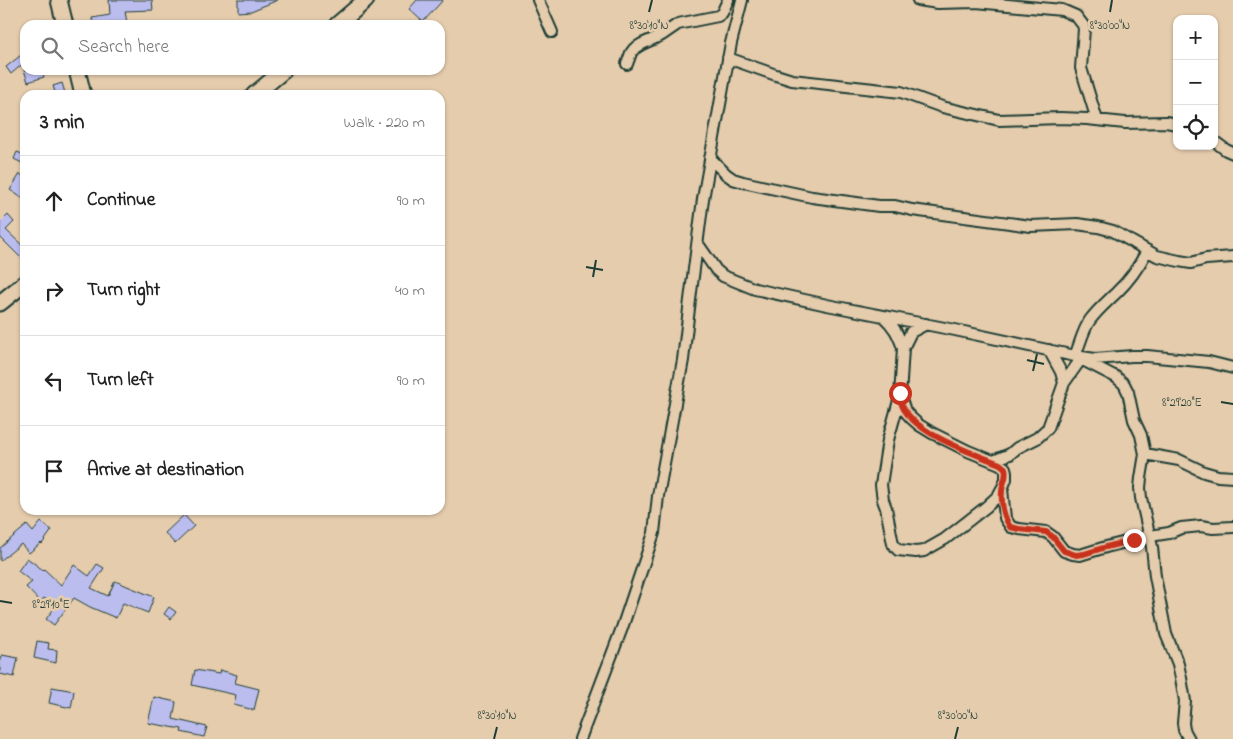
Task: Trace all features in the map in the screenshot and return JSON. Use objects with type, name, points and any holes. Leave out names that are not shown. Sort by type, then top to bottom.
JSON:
[{"type":"main road","points":[[58,0],[64,20]]},
{"type":"main road","points":[[344,20],[366,0]]},
{"type":"main road","points":[[78,75],[82,90]]},
{"type":"main road","points":[[260,90],[278,75]]},
{"type":"main road","points":[[0,303],[20,287]]},
{"type":"street","points":[[538,0],[552,32]]},
{"type":"street","points":[[627,64],[630,53],[634,48],[662,35],[678,24],[718,16],[722,13],[728,0]]},
{"type":"street","points":[[580,739],[622,628],[654,534],[658,496],[683,360],[703,199],[728,58],[742,0]]},
{"type":"street","points":[[918,0],[938,3],[976,2],[1062,10],[1076,16],[1083,24],[1084,29],[1081,68],[1096,120]]},
{"type":"street","points":[[728,58],[792,80],[901,92],[942,106],[999,120],[1060,118],[1125,123],[1173,123]]},
{"type":"street","points":[[1218,144],[1233,153]]},
{"type":"street","points":[[710,158],[720,170],[733,179],[802,195],[879,206],[895,206],[1031,226],[1077,224],[1098,227],[1113,231],[1157,256],[1179,261],[1191,262],[1233,257]]},
{"type":"street","points":[[698,244],[716,270],[723,276],[754,289],[1049,350],[1078,358],[1116,377],[1124,384],[1128,392],[1134,420],[1141,435],[1145,454],[1140,478],[1144,514],[1150,536],[1155,576],[1166,634],[1178,664],[1181,678],[1185,709],[1183,723],[1184,730],[1189,739]]},
{"type":"street","points":[[993,461],[1010,454],[1017,448],[1037,438],[1048,428],[1064,383],[1078,358],[1086,326],[1124,284],[1142,261],[1147,251]]},
{"type":"street","points":[[1142,261],[1157,256]]},
{"type":"street","points":[[882,315],[892,324],[903,348]]},
{"type":"street","points":[[926,324],[911,332],[903,348],[900,397],[888,440],[880,485],[893,544],[898,550],[916,552],[924,550],[944,539],[986,507],[998,496],[1002,489],[1006,479],[1005,468],[1010,454]]},
{"type":"street","points":[[1049,350],[1061,372],[1064,383]]},
{"type":"street","points":[[1078,358],[1147,356],[1209,362],[1233,368]]},
{"type":"street","points":[[900,397],[905,411],[919,425],[950,443],[1005,468]]},
{"type":"street","points":[[1145,454],[1179,460],[1204,472],[1218,476],[1233,477]]},
{"type":"street","points":[[1002,489],[1005,518],[1010,527],[1046,532],[1053,537],[1064,551],[1072,554],[1080,555],[1150,536],[1169,533],[1181,528],[1201,526],[1213,528],[1233,527]]},
{"type":"building","points":[[109,0],[152,0],[153,10],[125,11],[126,20],[92,20],[92,18],[110,15]]},
{"type":"building","points":[[238,0],[278,0],[251,11],[238,12]]},
{"type":"building","points":[[417,0],[443,0],[425,20],[421,20],[409,9]]},
{"type":"building","points":[[20,56],[20,66],[11,74],[6,67]]},
{"type":"building","points":[[26,75],[43,75],[44,77],[28,82]]},
{"type":"building","points":[[62,83],[64,90],[54,90],[53,86]]},
{"type":"building","points":[[17,152],[20,153],[20,162],[14,159]]},
{"type":"building","points":[[20,174],[20,197],[10,190]]},
{"type":"building","points":[[8,215],[14,222],[6,230],[20,243],[20,257],[0,237],[0,223]]},
{"type":"building","points":[[184,515],[194,526],[175,544],[165,533]]},
{"type":"building","points":[[41,522],[52,530],[42,544],[29,553],[21,544],[0,561],[0,548],[27,525],[33,532]]},
{"type":"building","points":[[27,558],[44,569],[61,585],[74,565],[89,576],[97,564],[104,568],[91,588],[108,596],[115,581],[154,597],[148,613],[123,603],[116,618],[74,598],[54,625],[46,619],[56,606],[44,598],[40,602],[26,587],[32,582],[18,571]]},
{"type":"building","points":[[169,607],[176,612],[171,619],[164,614]]},
{"type":"building","points":[[37,641],[49,643],[48,649],[57,650],[56,663],[34,658]]},
{"type":"building","points":[[2,655],[18,658],[14,677],[0,674]]},
{"type":"building","points":[[195,670],[219,674],[220,670],[237,675],[235,683],[259,689],[254,710],[234,705],[236,695],[192,685]]},
{"type":"building","points":[[52,687],[74,691],[71,708],[49,703]]},
{"type":"building","points":[[154,697],[176,702],[173,719],[207,727],[204,737],[181,732],[182,729],[148,723]]},
{"type":"route","points":[[900,393],[905,411],[919,425],[950,443],[1000,464],[1005,468],[1006,479],[1002,489],[1005,518],[1010,527],[1046,532],[1053,537],[1064,551],[1076,555],[1134,540]]}]
